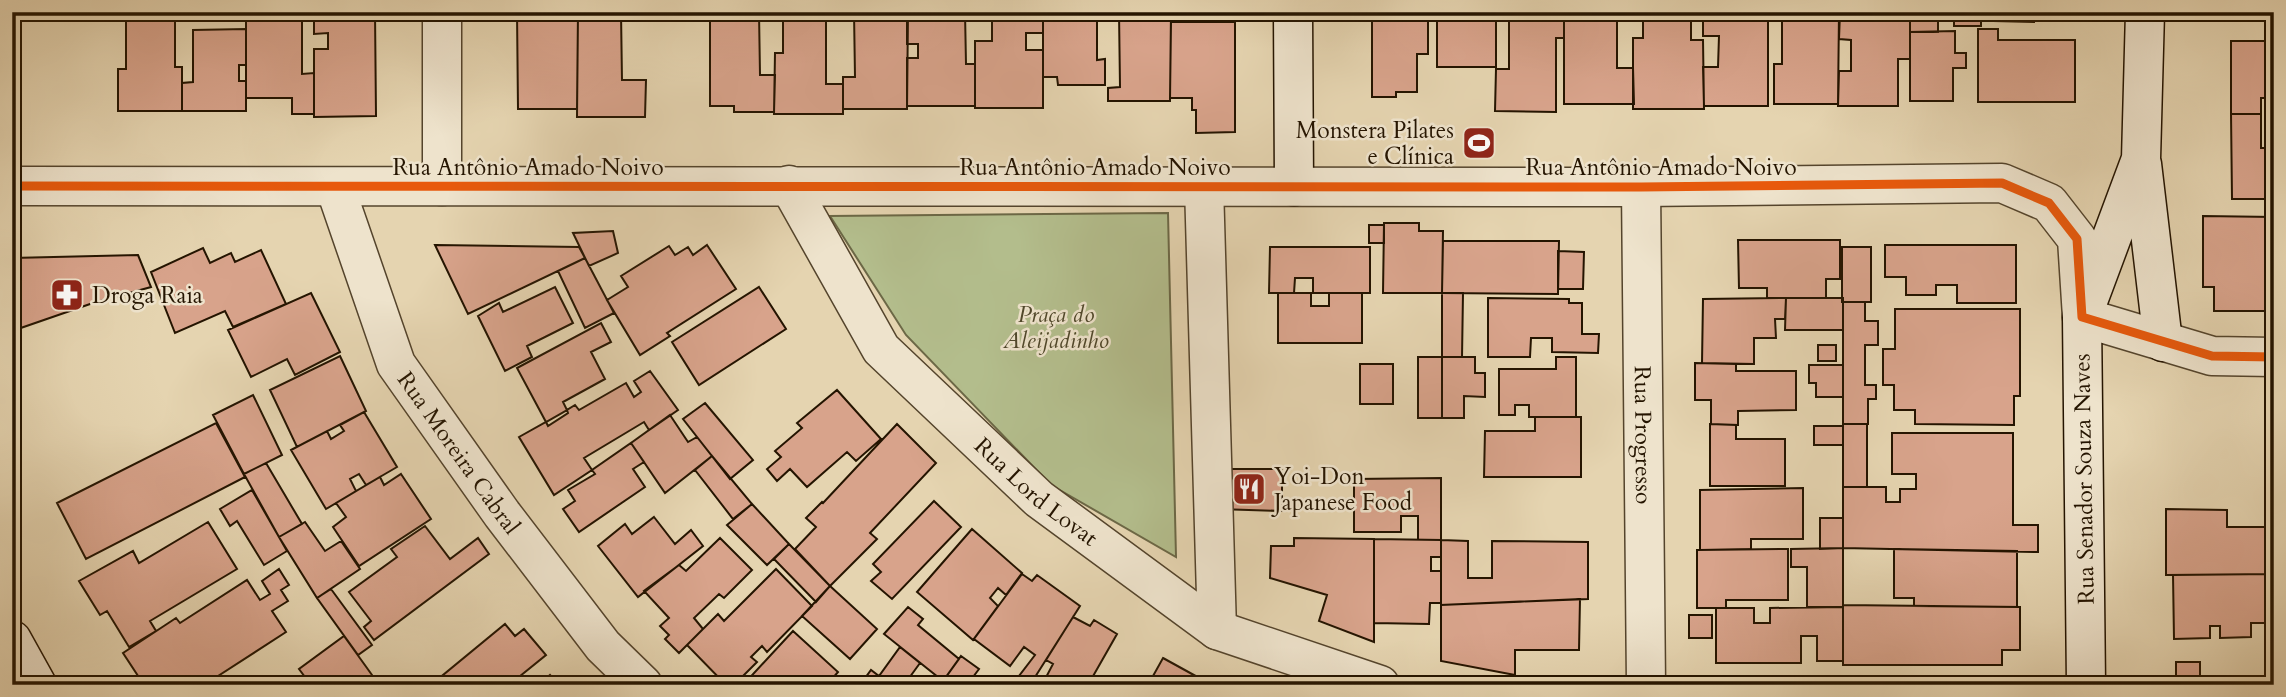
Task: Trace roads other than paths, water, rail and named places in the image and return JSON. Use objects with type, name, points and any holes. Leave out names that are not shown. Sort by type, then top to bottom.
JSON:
[{"type":"street","points":[[442,12],[442,186]]},
{"type":"street","points":[[1293,12],[1294,186]]},
{"type":"street","name":"Rua Senador Souza Naves","points":[[2145,12],[2141,159],[2163,342]]},
{"type":"street","name":"Rua Senador Souza Naves","points":[[2086,685],[2082,317],[2141,159]]},
{"type":"street","name":"Rua Antônio Amado Noivo","points":[[12,186],[1641,187],[2002,183],[2049,203],[2077,239],[2082,317]]},
{"type":"street","name":"Rua Lord Lovat","points":[[789,185],[881,349],[1039,499],[1217,630],[1380,685]]},
{"type":"street","points":[[1204,186],[1217,630]]},
{"type":"street","name":"Rua Moreira Cabral","points":[[335,187],[396,364],[519,536],[603,646],[643,685]]},
{"type":"street","name":"Rua Progresso","points":[[1641,187],[1646,685]]},
{"type":"street","points":[[2082,317],[2212,356],[2274,357]]},
{"type":"street","points":[[12,640],[37,685]]},
{"type":"place","name":"Monstera Pilates e Clínica","points":[[1479,143]]},
{"type":"place","name":"Droga Raia","points":[[67,295]]},
{"type":"place","name":"Yoi-Don Japanese Food","points":[[1249,489]]},
{"type":"park label","name":"Praça do Aleijadinho","points":[[1056,327]]}]
